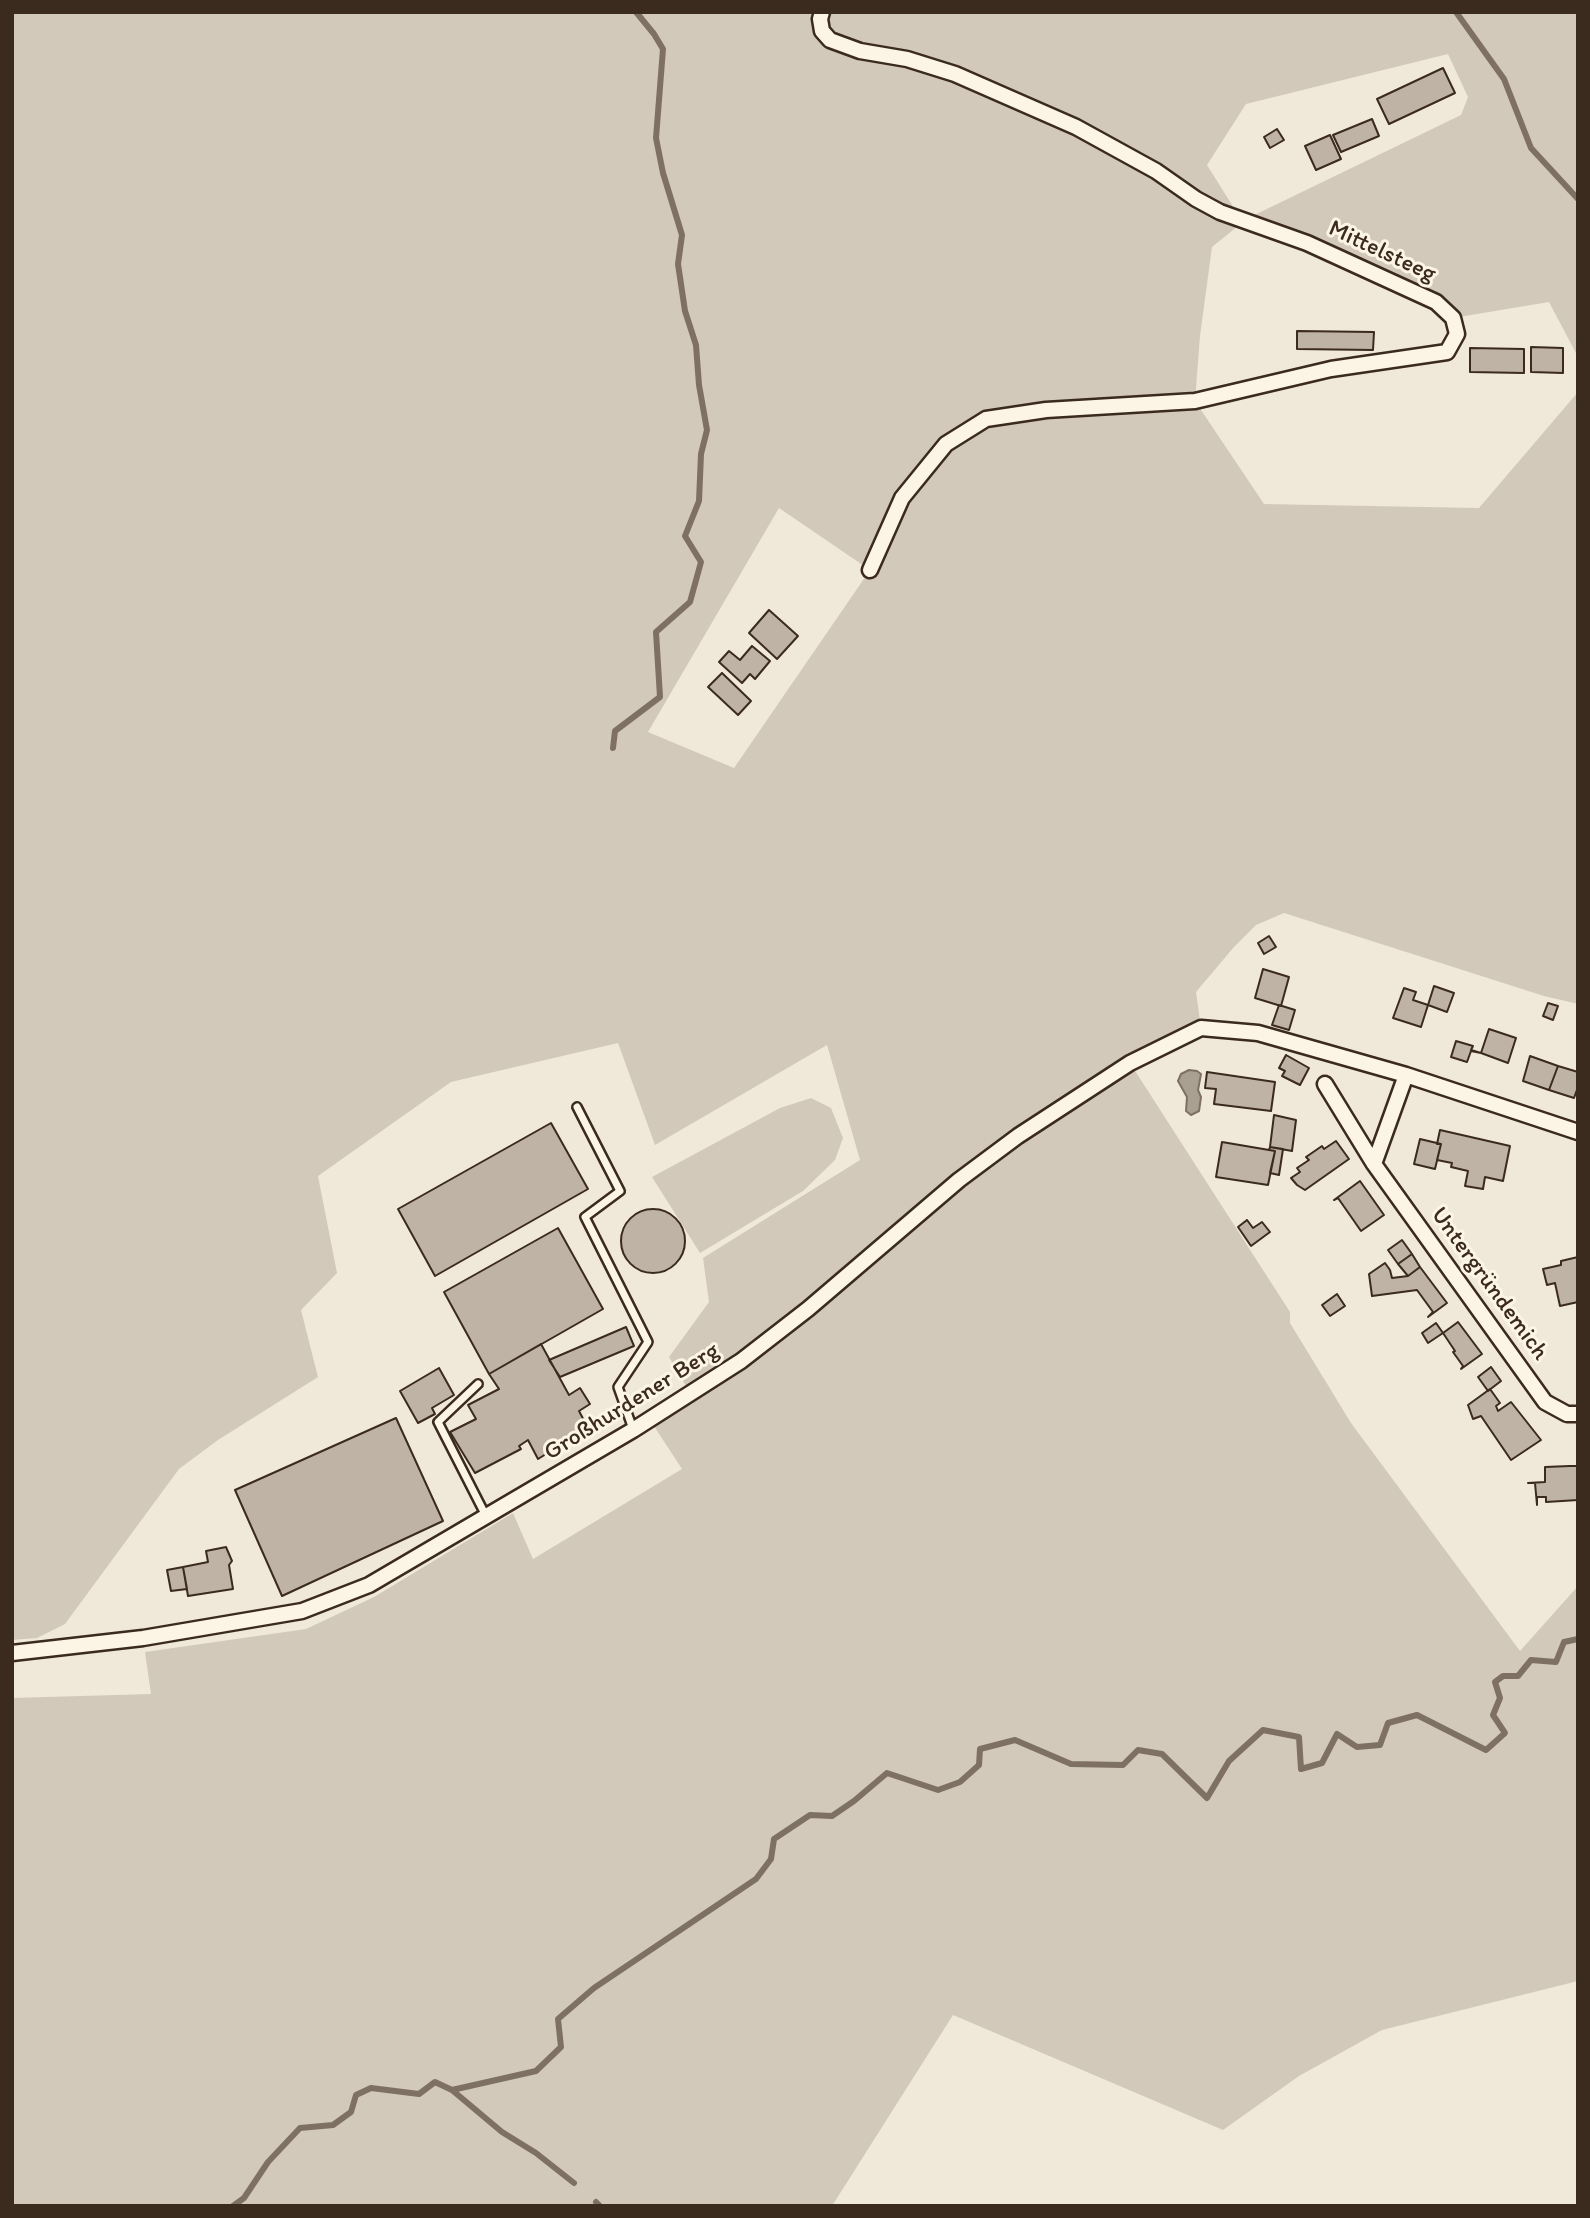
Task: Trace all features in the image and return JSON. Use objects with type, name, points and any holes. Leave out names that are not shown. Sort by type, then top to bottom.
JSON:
[{"type":"street","name":"Mittelsteeg","points":[[822,12],[822,31],[830,40],[860,51],[907,59],[955,74],[1076,127],[1156,171],[1220,212],[1307,243],[1436,302],[1452,318],[1457,334],[1447,352],[1331,369],[1195,401],[1046,410],[986,419],[946,444],[902,498],[870,570]]},
{"type":"street","name":"Großhurdener Berg","points":[[12,1653],[143,1638],[302,1611],[369,1585],[634,1430],[741,1362],[808,1309],[959,1180],[1018,1136],[1130,1063],[1201,1028],[1258,1033],[1406,1075]]},
{"type":"street","points":[[1374,1164],[1406,1075],[1578,1132]]},
{"type":"street","name":"Untergründemich","points":[[1325,1084],[1374,1164],[1545,1402],[1567,1414],[1578,1414]]},
{"type":"lane","points":[[576,1107],[620,1191],[585,1217],[648,1342],[618,1387],[634,1430]]},
{"type":"lane","points":[[478,1384],[438,1422],[487,1517]]},
{"type":"shaded area","points":[[12,12],[1578,12],[1578,357],[1549,302],[1453,318],[1445,309],[1243,222],[1212,247],[1200,336],[1195,401],[1264,504],[1479,508],[1578,392],[1578,1004],[1544,996],[1284,913],[1256,925],[1196,992],[1201,1028],[1130,1063],[1290,1312],[1290,1323],[1351,1423],[1520,1651],[1578,1586],[1578,1981],[1382,2030],[1299,2076],[1223,2130],[953,2015],[832,2206],[12,2206],[12,1698],[151,1694],[145,1652],[306,1629],[374,1597],[513,1513],[533,1559],[682,1469],[650,1420],[690,1393],[669,1357],[709,1302],[703,1258],[860,1160],[827,1045],[655,1145],[618,1043],[451,1082],[318,1176],[337,1273],[301,1310],[318,1377],[218,1440],[179,1469],[65,1624],[37,1638],[12,1640]],"holes":[[[1448,54],[1468,97],[1461,115],[1242,221],[1207,165],[1246,104]],[[779,508],[870,570],[734,768],[648,732]]]},
{"type":"shaded area","points":[[1189,1070],[1201,1074],[1198,1090],[1201,1097],[1199,1111],[1191,1115],[1186,1111],[1187,1097],[1178,1081],[1181,1074]]},
{"type":"shaded area","points":[[811,1098],[831,1108],[843,1138],[835,1160],[803,1191],[700,1253],[652,1177],[780,1108]]},
{"type":"building","points":[[1443,68],[1455,93],[1389,124],[1377,99]]},
{"type":"building","points":[[1372,119],[1379,136],[1341,152],[1333,135]]},
{"type":"building","points":[[1277,129],[1284,140],[1270,148],[1264,137]]},
{"type":"building","points":[[1330,135],[1341,159],[1316,170],[1305,146]]},
{"type":"building","points":[[1297,331],[1374,332],[1373,350],[1297,349]]},
{"type":"building","points":[[1531,347],[1563,348],[1563,373],[1531,372]]},
{"type":"building","points":[[1470,348],[1524,349],[1524,373],[1470,372]]},
{"type":"building","points":[[769,610],[798,636],[777,659],[749,633]]},
{"type":"building","points":[[752,646],[770,661],[755,679],[750,674],[742,683],[719,662],[729,651],[740,660]]},
{"type":"building","points":[[722,673],[751,701],[738,715],[708,687]]},
{"type":"building","points":[[1269,936],[1276,947],[1264,954],[1258,943]]},
{"type":"building","points":[[1263,969],[1289,977],[1281,1006],[1255,998]]},
{"type":"building","points":[[1434,986],[1454,993],[1447,1012],[1428,1005]]},
{"type":"building","points":[[1404,988],[1416,992],[1413,1000],[1428,1005],[1421,1027],[1393,1018]]},
{"type":"building","points":[[1548,1003],[1558,1006],[1553,1020],[1543,1016]]},
{"type":"building","points":[[1279,1005],[1295,1010],[1289,1030],[1272,1025]]},
{"type":"building","points":[[1489,1029],[1516,1038],[1508,1063],[1481,1053]]},
{"type":"building","points":[[1456,1041],[1473,1046],[1471,1050],[1481,1053],[1471,1051],[1467,1062],[1451,1057]]},
{"type":"building","points":[[1286,1055],[1309,1068],[1300,1085],[1282,1076],[1285,1071],[1279,1068]]},
{"type":"building","points":[[1530,1056],[1558,1066],[1549,1090],[1523,1081]]},
{"type":"building","points":[[1558,1066],[1578,1072],[1578,1087],[1574,1098],[1549,1090]]},
{"type":"building","points":[[1207,1072],[1275,1082],[1271,1111],[1214,1104],[1216,1089],[1205,1088]]},
{"type":"building","points":[[1274,1115],[1296,1120],[1292,1151],[1270,1147]]},
{"type":"building","points":[[551,1123],[588,1189],[435,1276],[398,1209]]},
{"type":"building","points":[[1440,1130],[1510,1146],[1503,1181],[1485,1177],[1483,1189],[1465,1186],[1468,1171],[1451,1167],[1452,1163],[1437,1160],[1441,1144],[1437,1144]]},
{"type":"building","points":[[1420,1139],[1441,1144],[1435,1169],[1414,1164]]},
{"type":"building","points":[[1336,1141],[1349,1159],[1305,1190],[1297,1185],[1291,1178],[1300,1172],[1297,1168],[1309,1160],[1306,1157],[1322,1146],[1324,1149]]},
{"type":"building","points":[[1222,1142],[1275,1151],[1268,1185],[1216,1177]]},
{"type":"building","points":[[1270,1147],[1283,1149],[1279,1175],[1270,1173],[1275,1151],[1269,1150]]},
{"type":"building","points":[[1360,1181],[1384,1215],[1361,1231],[1338,1198],[1334,1200]]},
{"type":"building","points":[[647,1209],[659,1209],[676,1218],[683,1229],[683,1253],[676,1264],[659,1273],[647,1273],[635,1268],[626,1259],[621,1247],[621,1235],[626,1223],[635,1214]]},
{"type":"building","points":[[1247,1220],[1253,1228],[1262,1222],[1270,1232],[1251,1246],[1238,1227]]},
{"type":"building","points":[[558,1228],[603,1309],[489,1374],[444,1292]]},
{"type":"building","points":[[1402,1240],[1412,1254],[1398,1264],[1388,1250]]},
{"type":"building","points":[[1412,1254],[1420,1267],[1408,1276],[1398,1264]]},
{"type":"building","points":[[1578,1257],[1578,1302],[1560,1306],[1555,1283],[1547,1285],[1543,1269]]},
{"type":"building","points":[[1385,1263],[1392,1278],[1408,1276],[1420,1267],[1447,1303],[1428,1317],[1433,1312],[1417,1290],[1372,1296],[1369,1274]]},
{"type":"building","points":[[1337,1294],[1345,1306],[1330,1316],[1322,1305]]},
{"type":"building","points":[[1458,1322],[1482,1354],[1461,1369],[1463,1366],[1443,1333]]},
{"type":"building","points":[[1436,1323],[1443,1333],[1428,1343],[1422,1333]]},
{"type":"building","points":[[626,1327],[634,1346],[560,1377],[549,1360]]},
{"type":"building","points":[[541,1344],[569,1395],[580,1388],[590,1404],[579,1411],[588,1428],[538,1459],[528,1440],[519,1446],[521,1449],[475,1473],[450,1432],[476,1419],[468,1405],[499,1389],[489,1374]]},
{"type":"building","points":[[1491,1367],[1501,1381],[1488,1391],[1478,1377]]},
{"type":"building","points":[[439,1368],[454,1395],[432,1408],[435,1414],[418,1423],[400,1391]]},
{"type":"building","points":[[1490,1389],[1500,1403],[1496,1406],[1498,1411],[1511,1402],[1541,1440],[1511,1460],[1481,1416],[1473,1419],[1468,1405]]},
{"type":"building","points":[[396,1418],[443,1521],[282,1596],[235,1490]]},
{"type":"building","points":[[1578,1466],[1578,1500],[1546,1502],[1546,1497],[1537,1497],[1537,1505],[1535,1483],[1528,1483],[1545,1482],[1545,1467]]},
{"type":"building","points":[[226,1547],[232,1561],[229,1565],[233,1589],[188,1596],[183,1567],[208,1562],[206,1551]]},
{"type":"building","points":[[183,1567],[187,1589],[171,1591],[167,1570]]},
{"type":"waterway","points":[[613,748],[615,731],[660,697],[656,632],[690,602],[701,562],[685,536],[699,501],[701,454],[707,430],[699,385],[696,345],[685,311],[678,264],[682,235],[663,173],[656,138],[663,49],[636,12]]},
{"type":"waterway","points":[[1456,12],[1504,79],[1531,148],[1578,199]]},
{"type":"waterway","points":[[233,2206],[244,2198],[268,2162],[300,2128],[333,2125],[351,2112],[356,2095],[371,2088],[419,2094],[435,2082],[452,2090],[536,2071],[561,2047],[558,2019],[594,1988],[756,1879],[771,1859],[774,1839],[810,1815],[832,1816],[887,1773],[938,1790],[960,1782],[979,1765],[980,1749],[1015,1740],[1071,1764],[1123,1765],[1138,1750],[1162,1754],[1207,1798],[1229,1761],[1263,1730],[1299,1737],[1301,1769],[1322,1763],[1337,1734],[1357,1747],[1380,1745],[1388,1723],[1417,1715],[1486,1750],[1505,1733],[1493,1715],[1500,1698],[1495,1682],[1503,1676],[1518,1676],[1531,1660],[1556,1662],[1564,1642],[1578,1639]]},
{"type":"waterway","points":[[452,2090],[502,2132],[536,2153],[574,2183]]},
{"type":"waterway","points":[[596,2202],[600,2206]]}]
